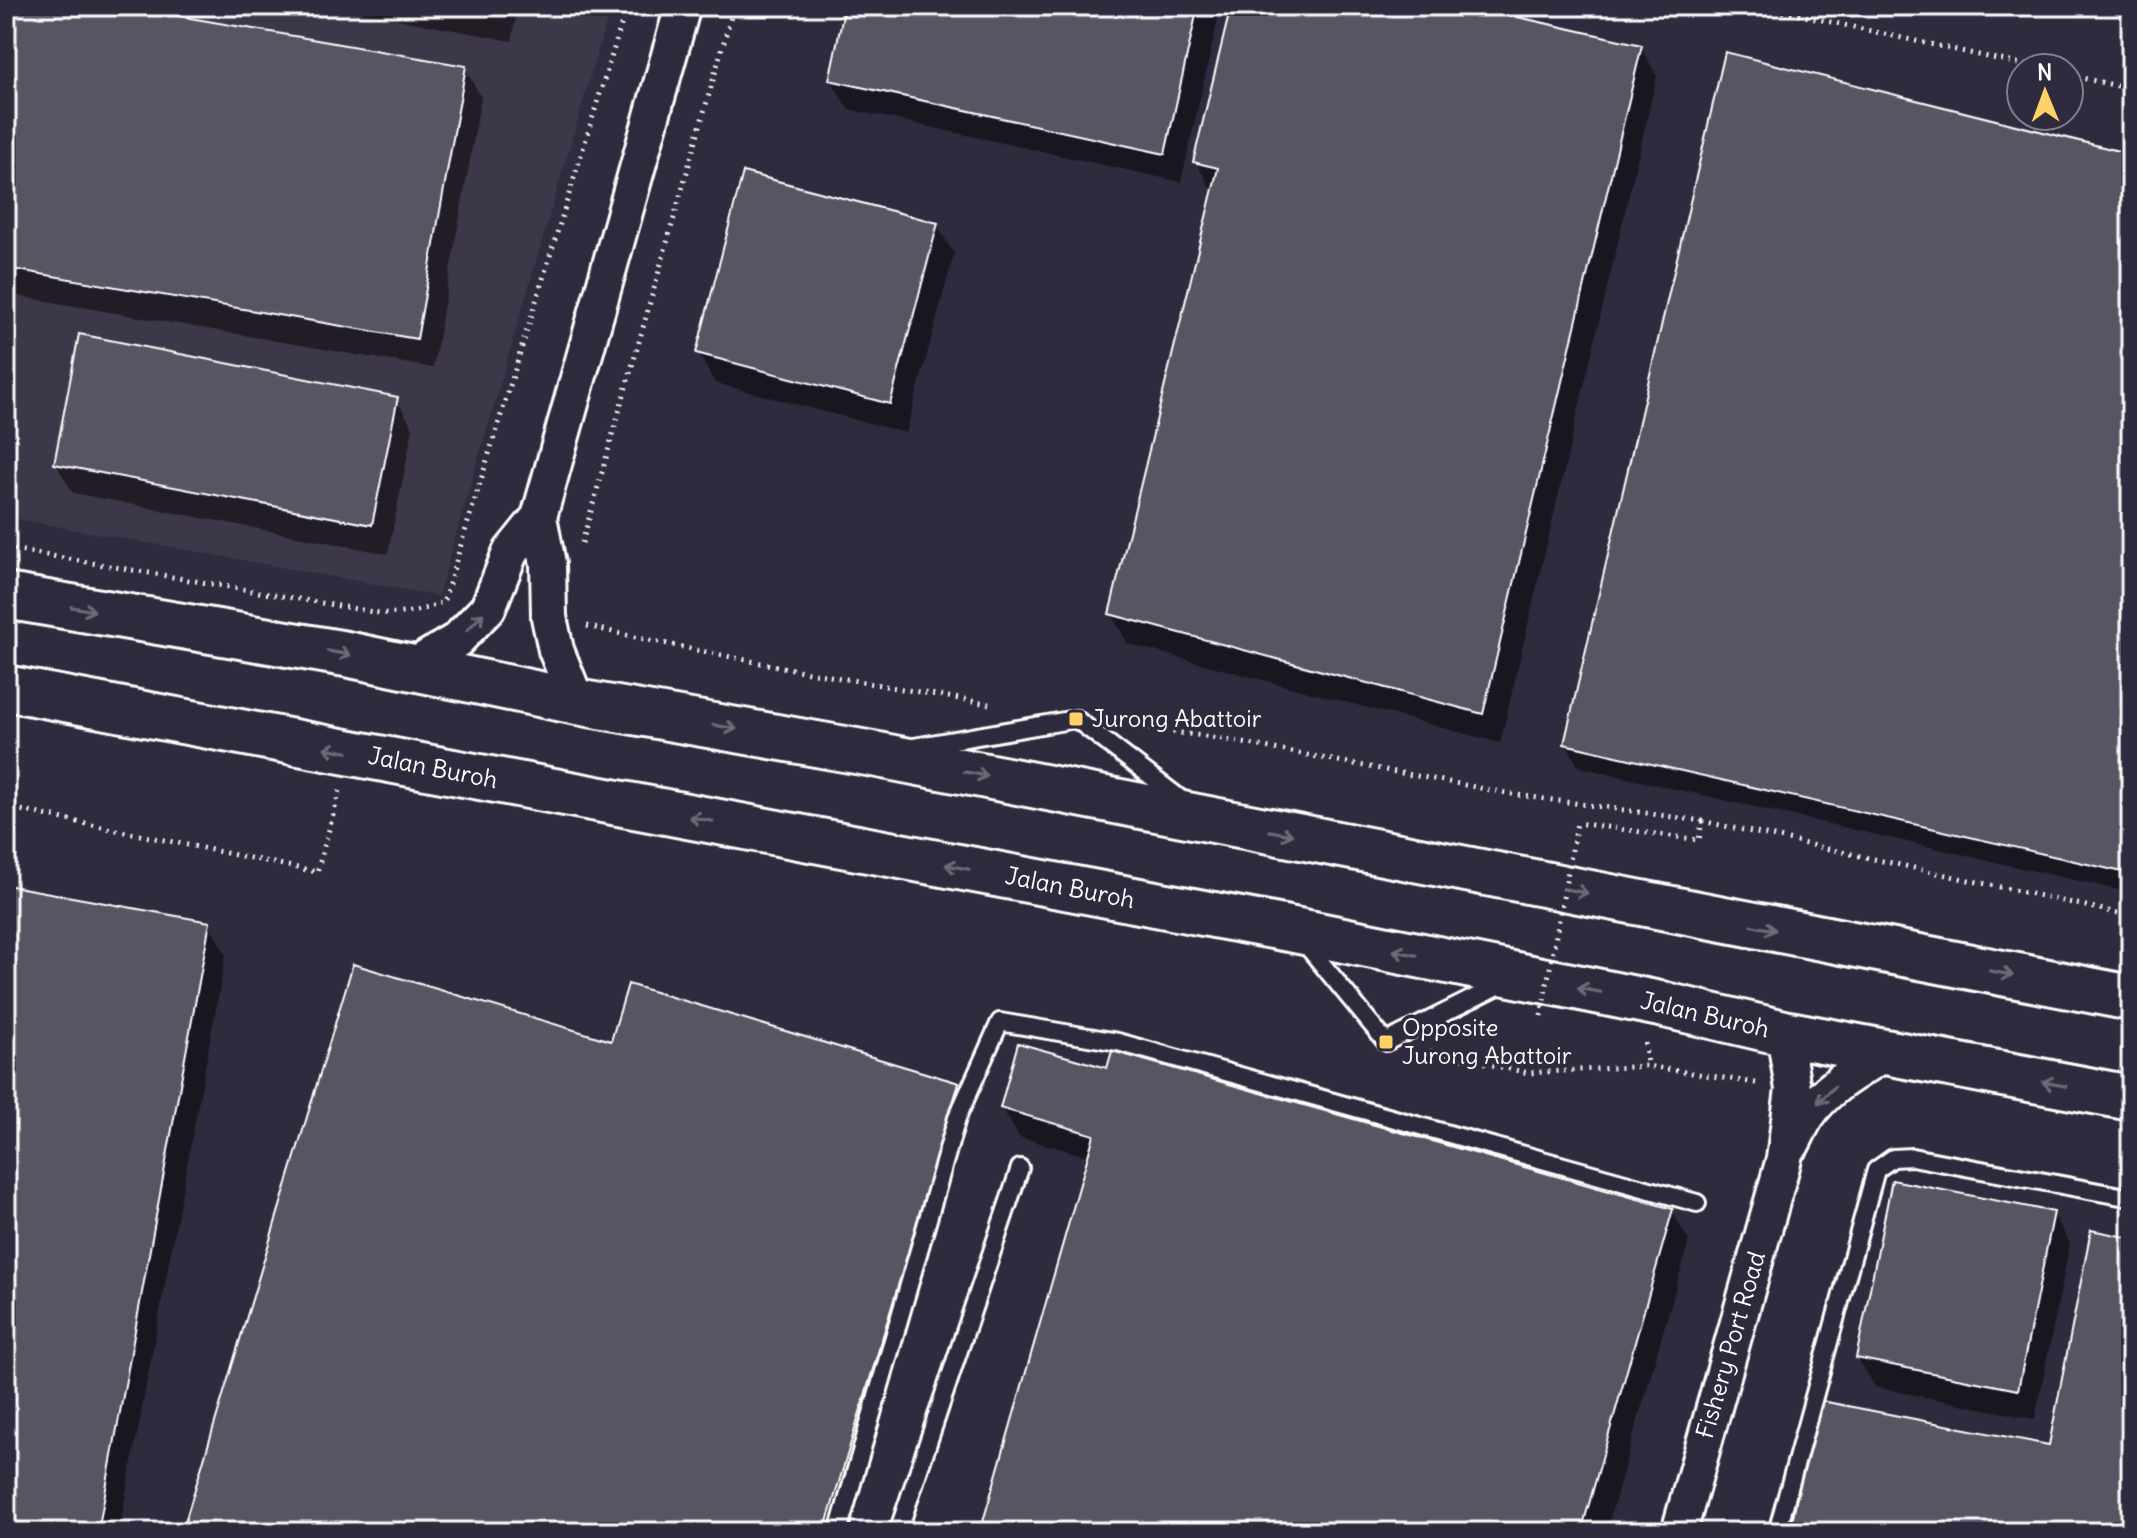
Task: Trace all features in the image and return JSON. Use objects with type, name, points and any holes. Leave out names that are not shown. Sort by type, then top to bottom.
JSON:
[{"type":"highway","points":[[6,596],[412,667],[577,702],[873,754],[2131,998]]},
{"type":"highway","name":"Jalan Buroh","points":[[6,688],[1294,930],[1665,1005],[1784,1033],[2131,1098]]},
{"type":"street","points":[[412,667],[457,640],[488,608],[510,553],[539,517],[683,6]]},
{"type":"street","points":[[539,517],[548,564],[549,617],[556,650],[577,702]]},
{"type":"street","name":"Fishery Port Road","points":[[1679,1532],[1784,1159],[1793,1089],[1784,1033]]},
{"type":"street","name":"Fishery Port Road","points":[[1784,1159],[1807,1115],[1829,1091],[1888,1052]]},
{"type":"lane","points":[[873,754],[1076,719],[1205,818]]},
{"type":"lane","points":[[1294,930],[1386,1042],[1518,976]]},
{"type":"lane","points":[[838,1532],[957,1118],[1000,1022],[1118,1042],[1697,1203]]},
{"type":"lane","points":[[1777,1532],[1876,1170],[1893,1158],[1912,1157],[2131,1198]]},
{"type":"lane","points":[[898,1532],[1020,1168]]},
{"type":"path","points":[[6,548],[379,613],[421,611],[444,601],[627,6]]},
{"type":"path","points":[[581,548],[734,6]]},
{"type":"path","points":[[1759,6],[2005,61]]},
{"type":"path","points":[[2085,79],[2131,89]]},
{"type":"path","points":[[6,807],[317,872],[350,752]]},
{"type":"path","points":[[1702,821],[2131,916]]},
{"type":"path","points":[[1541,1016],[1577,823],[1699,840]]},
{"type":"path","points":[[1644,1035],[1647,1066]]},
{"type":"path","points":[[1386,1042],[1528,1073],[1647,1066],[1793,1089]]},
{"type":"shaded area","points":[[6,6],[611,6],[438,596],[6,517]]},
{"type":"building","points":[[6,6],[121,6],[466,66],[417,339],[6,268]]},
{"type":"building","points":[[463,6],[497,6],[495,12]]},
{"type":"building","points":[[845,6],[1198,6],[1165,154],[829,80]]},
{"type":"building","points":[[1231,6],[1469,6],[1642,45],[1483,714],[1109,614],[1218,168],[1193,162]]},
{"type":"building","points":[[1725,52],[2005,122],[2005,132],[2043,132],[2131,154],[2131,874],[1564,744]]},
{"type":"building","points":[[743,172],[938,223],[890,404],[696,353]]},
{"type":"building","points":[[79,334],[398,397],[372,525],[54,464]]},
{"type":"building","points":[[6,885],[210,922],[98,1532],[6,1532]]},
{"type":"building","points":[[353,964],[611,1041],[628,984],[959,1083],[824,1532],[182,1532]]},
{"type":"building","points":[[1018,1043],[1107,1068],[1112,1051],[1673,1209],[1581,1532],[980,1532],[1094,1135],[1000,1108]]},
{"type":"building","points":[[1892,1180],[2054,1212],[2018,1390],[1856,1358]]},
{"type":"building","points":[[2091,1230],[2131,1238],[2131,1519],[2128,1532],[1790,1532],[1816,1400],[2049,1445]]},
{"type":"place","name":"Jurong Abattoir","points":[[1076,719]]},
{"type":"place","name":"Opposite Jurong Abattoir","points":[[1386,1042]]}]
